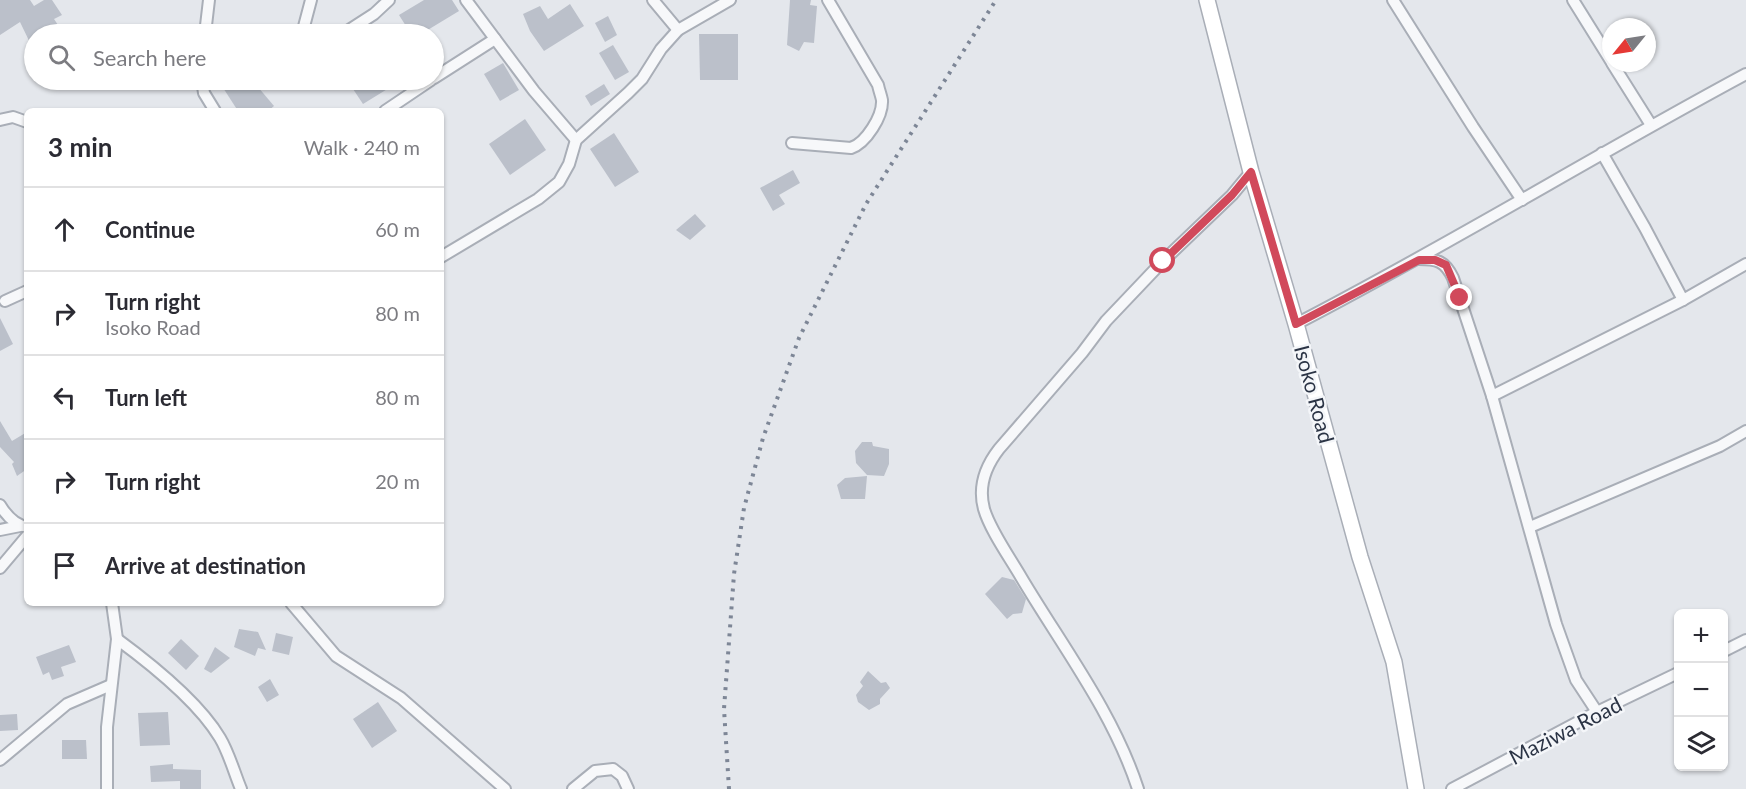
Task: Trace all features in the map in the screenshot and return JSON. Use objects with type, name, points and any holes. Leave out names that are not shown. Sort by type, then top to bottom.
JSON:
[{"type":"street","points":[[206,24],[209,0]]},
{"type":"street","points":[[304,24],[310,0]]},
{"type":"street","points":[[359,24],[389,0]]},
{"type":"street","points":[[466,0],[534,91],[576,140]]},
{"type":"street","points":[[653,0],[678,30]]},
{"type":"street","points":[[444,255],[538,199],[559,182],[569,164],[576,140],[635,86],[661,49],[678,30],[730,0]]},
{"type":"street","points":[[792,142],[851,148],[859,145],[867,137],[880,111],[882,100],[878,85],[828,0]]},
{"type":"street","name":"Isoko Road","points":[[1208,0],[1251,172],[1296,324],[1360,557],[1394,662],[1413,787]]},
{"type":"street","points":[[1393,0],[1522,200]]},
{"type":"street","points":[[1574,0],[1602,46]]},
{"type":"street","points":[[444,71],[495,39]]},
{"type":"street","points":[[1618,72],[1651,125]]},
{"type":"street","points":[[1296,324],[1419,260],[1651,125],[1746,74]]},
{"type":"street","points":[[204,90],[213,108]]},
{"type":"street","points":[[389,108],[416,90]]},
{"type":"street","points":[[0,120],[13,117],[24,121]]},
{"type":"street","points":[[1602,153],[1683,300]]},
{"type":"street","points":[[1138,789],[1126,754],[1096,698],[994,530],[984,509],[984,474],[989,462],[999,449],[1082,353],[1106,321],[1163,261],[1232,195],[1251,172]]},
{"type":"street","points":[[1419,260],[1435,260],[1442,262],[1448,268],[1492,396],[1556,624],[1576,680],[1597,712]]},
{"type":"street","points":[[1492,396],[1683,300],[1746,264]]},
{"type":"street","points":[[4,301],[24,292]]},
{"type":"street","points":[[1530,527],[1720,446],[1746,431]]},
{"type":"street","points":[[0,505],[5,513],[24,527]]},
{"type":"street","points":[[0,530],[24,527]]},
{"type":"street","points":[[0,568],[24,540]]},
{"type":"street","points":[[106,789],[107,727],[117,639],[112,606]]},
{"type":"street","points":[[294,606],[336,656],[401,698],[505,789]]},
{"type":"street","points":[[117,639],[204,716],[222,740],[241,789]]},
{"type":"street","points":[[1728,649],[1746,640]]},
{"type":"street","name":"Maziwa Road","points":[[1452,789],[1597,712],[1674,675]]},
{"type":"street","points":[[0,760],[67,704],[111,685]]},
{"type":"street","points":[[573,789],[596,771],[613,769],[622,776],[628,789]]},
{"type":"building","points":[[0,0],[30,0],[34,6],[44,0],[52,0],[62,15],[54,19],[57,24],[24,24],[24,30],[20,22],[0,35]]},
{"type":"building","points":[[424,0],[452,0],[459,11],[438,24],[405,24],[399,15]]},
{"type":"building","points":[[790,0],[811,0],[810,5],[817,6],[814,43],[804,42],[799,51],[787,45]]},
{"type":"building","points":[[570,4],[584,26],[544,51],[530,31],[523,14],[540,6],[548,19]]},
{"type":"building","points":[[608,16],[617,35],[605,42],[595,23]]},
{"type":"building","points":[[699,34],[738,34],[738,80],[700,80]]},
{"type":"building","points":[[613,45],[629,72],[615,80],[599,53]]},
{"type":"building","points":[[503,63],[519,90],[500,101],[484,74]]},
{"type":"building","points":[[604,84],[610,94],[591,106],[585,96]]},
{"type":"building","points":[[224,90],[260,90],[274,106],[272,108],[236,108]]},
{"type":"building","points":[[354,90],[386,90],[363,104]]},
{"type":"building","points":[[525,119],[546,150],[510,175],[489,144]]},
{"type":"building","points":[[614,133],[639,172],[615,187],[590,149]]},
{"type":"building","points":[[793,170],[800,183],[779,195],[785,204],[773,211],[760,188]]},
{"type":"building","points":[[695,214],[706,226],[690,240],[676,230]]},
{"type":"building","points":[[0,318],[13,344],[0,351]]},
{"type":"building","points":[[0,421],[12,441],[24,434],[24,471],[17,476],[12,464],[14,462],[0,447]]},
{"type":"building","points":[[862,442],[872,442],[873,446],[889,449],[889,464],[884,476],[867,475],[856,463],[855,451]]},
{"type":"building","points":[[867,476],[865,499],[841,499],[837,485],[845,478]]},
{"type":"building","points":[[1002,577],[1014,580],[1026,599],[1022,613],[1013,614],[1007,619],[985,594]]},
{"type":"building","points":[[239,629],[258,632],[266,650],[258,648],[255,656],[234,647]]},
{"type":"building","points":[[276,633],[293,637],[289,655],[272,651]]},
{"type":"building","points":[[181,639],[199,656],[186,670],[168,653]]},
{"type":"building","points":[[69,645],[76,662],[61,667],[64,676],[52,680],[49,672],[43,675],[36,657]]},
{"type":"building","points":[[215,647],[230,658],[211,673],[204,669]]},
{"type":"building","points":[[868,671],[881,683],[886,682],[890,688],[880,699],[880,704],[869,710],[858,702],[856,695],[863,686],[860,682]]},
{"type":"building","points":[[270,679],[279,695],[267,702],[258,687]]},
{"type":"building","points":[[378,702],[397,731],[372,748],[353,719]]},
{"type":"building","points":[[168,712],[170,745],[140,746],[138,713]]},
{"type":"building","points":[[17,714],[18,730],[0,731],[0,715]]},
{"type":"building","points":[[62,740],[86,740],[87,759],[62,759]]},
{"type":"building","points":[[173,764],[173,769],[201,770],[201,789],[180,789],[180,781],[151,782],[150,766]]},
{"type":"railway","points":[[729,789],[724,709],[734,574],[744,508],[763,438],[799,338],[866,204],[996,0]]},
{"type":"route","points":[[1163,261],[1232,195],[1251,172],[1296,324],[1419,260],[1435,260],[1446,265],[1460,298]]}]
